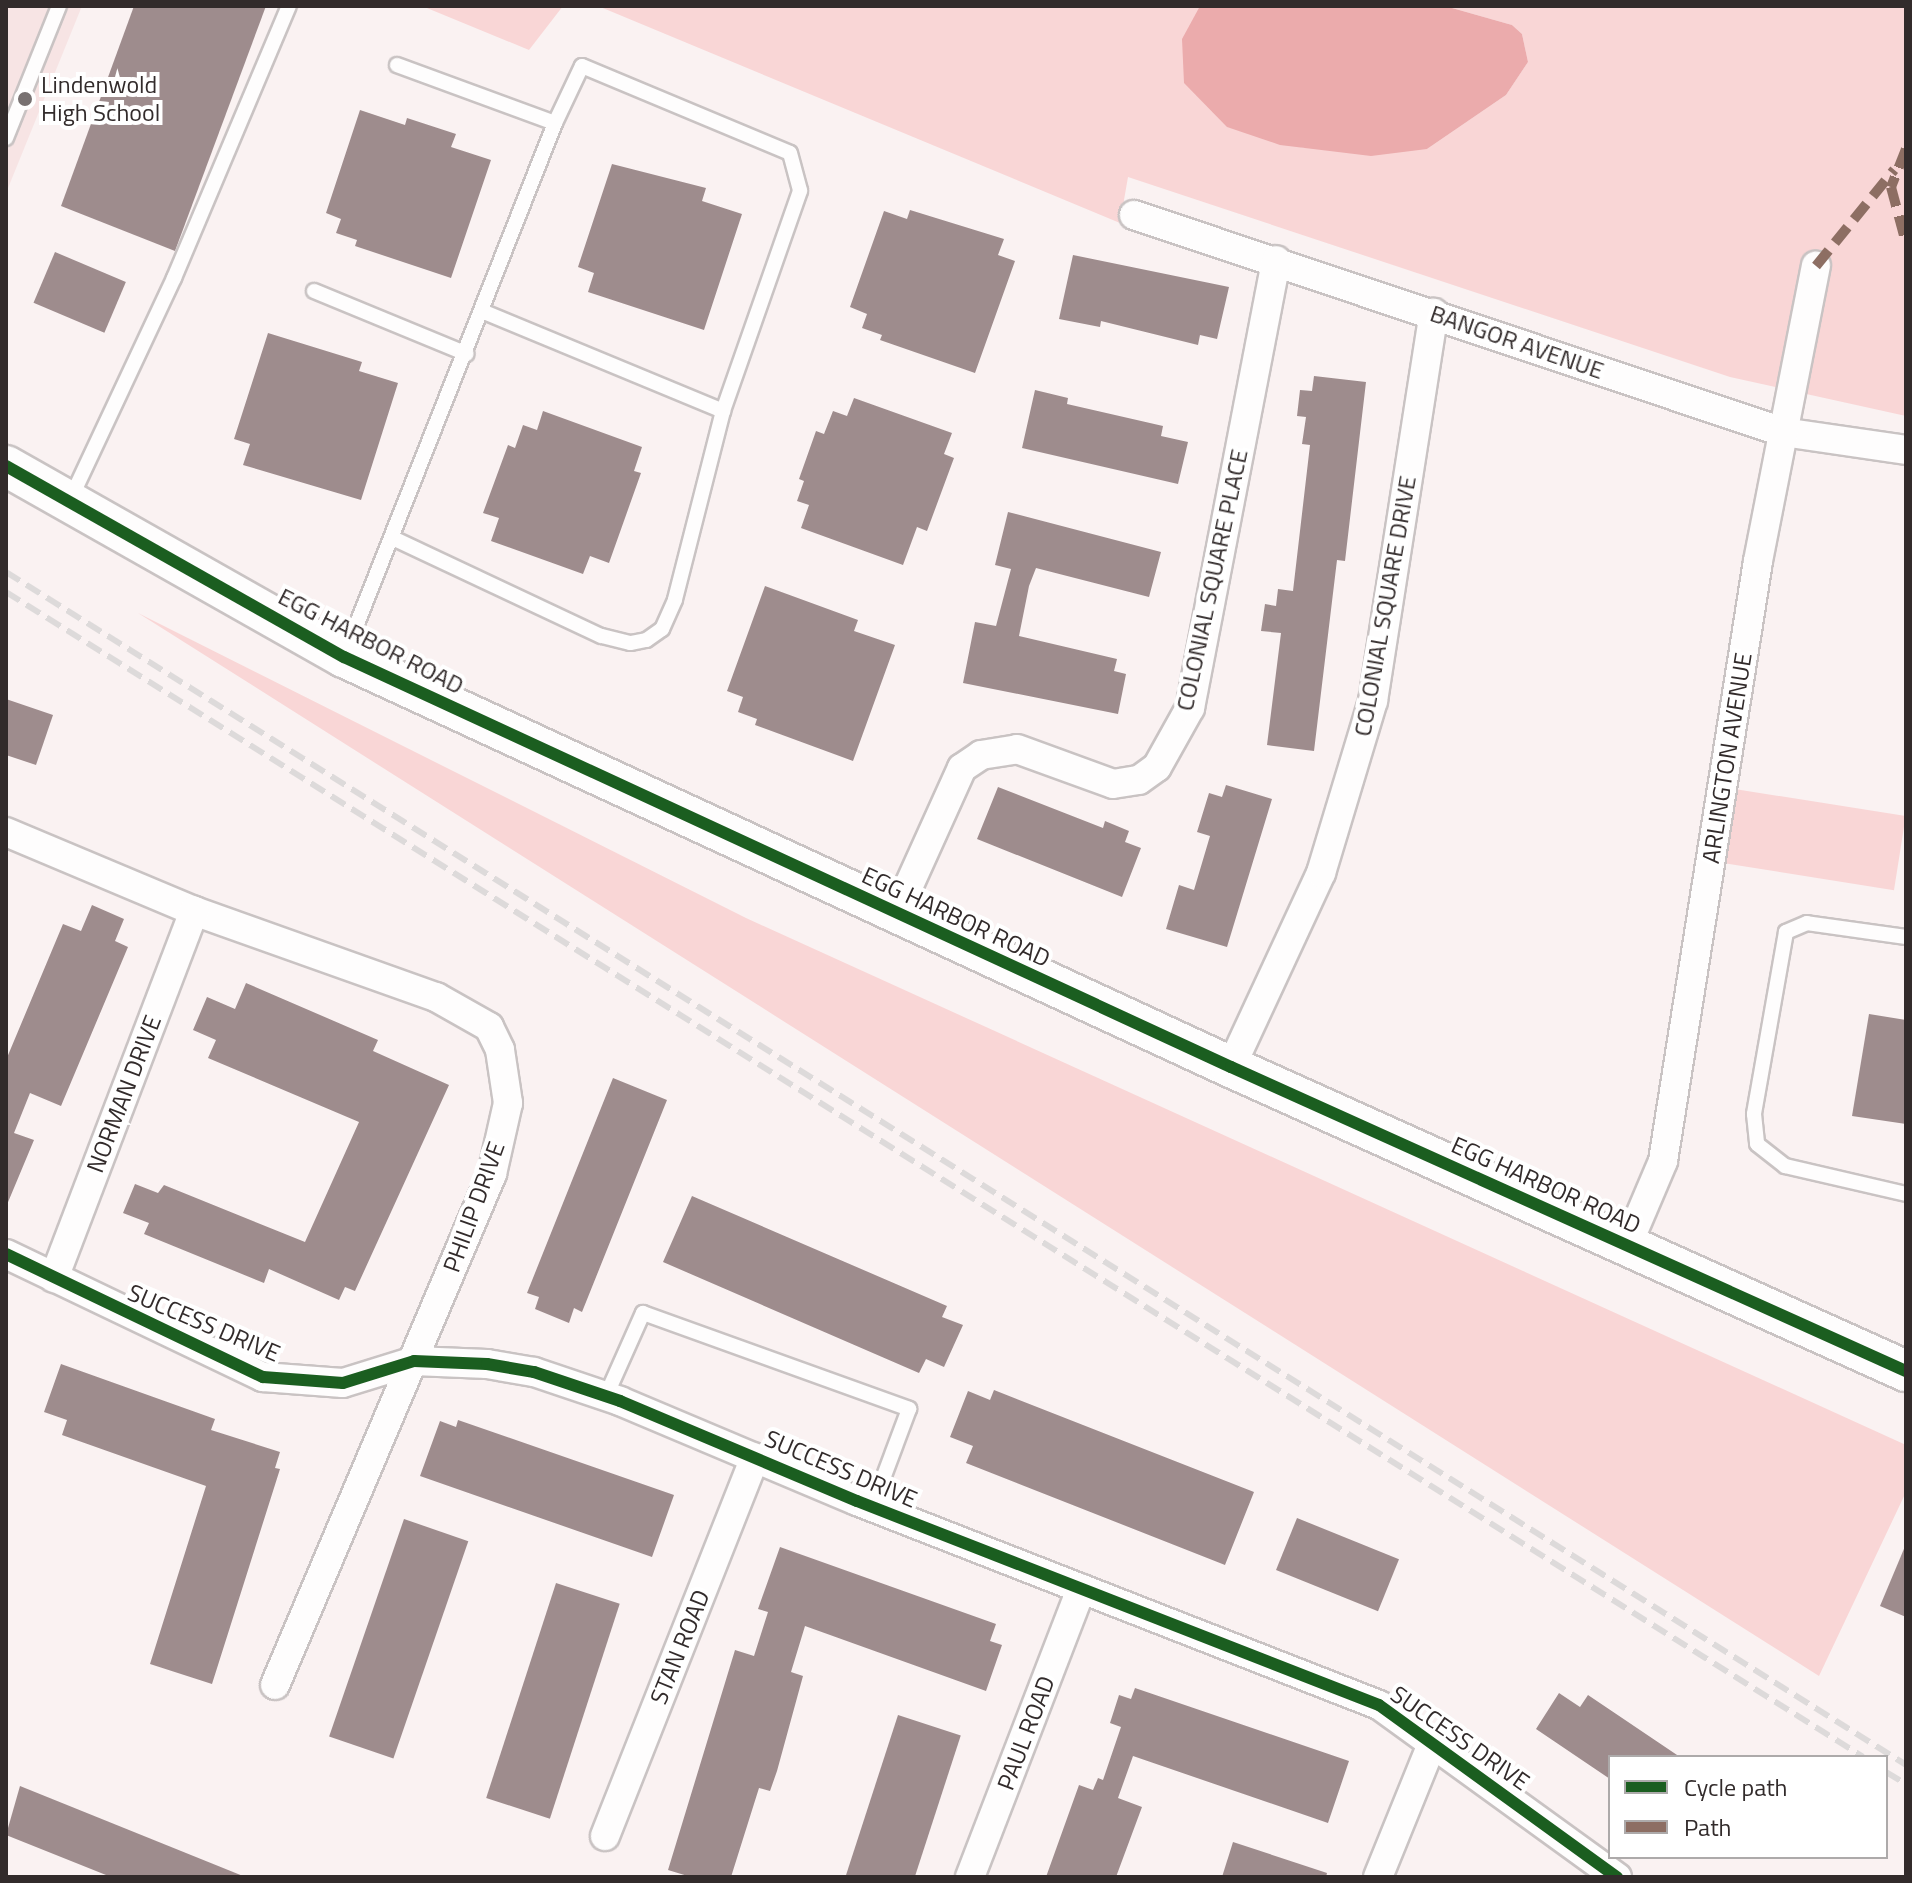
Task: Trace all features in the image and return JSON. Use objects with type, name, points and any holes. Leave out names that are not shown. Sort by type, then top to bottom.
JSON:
[{"type":"street","name":"BANGOR AVENUE","points":[[1134,215],[1783,432],[1906,450]]},
{"type":"street","name":"COLONIAL SQUARE PLACE","points":[[896,914],[962,768],[981,755],[1017,749],[1113,784],[1139,780],[1157,767],[1190,708],[1276,260]]},
{"type":"street","name":"ARLINGTON AVENUE","points":[[1627,1246],[1663,1161],[1755,576],[1816,266]]},
{"type":"street","name":"COLONIAL SQUARE DRIVE","points":[[1231,1067],[1321,873],[1373,701],[1434,313]]},
{"type":"street","name":"EGG HARBOR ROAD","points":[[6,466],[344,657],[1231,1067],[1627,1246],[1905,1367]]},
{"type":"street","name":"PHILIP DRIVE","points":[[6,832],[194,911],[436,997],[489,1027],[500,1050],[508,1103],[492,1174],[275,1685]]},
{"type":"street","name":"NORMAN DRIVE","points":[[54,1278],[194,911]]},
{"type":"street","name":"SUCCESS DRIVE","points":[[6,1254],[263,1377],[343,1383],[414,1361],[534,1372],[606,1396],[872,1508],[1379,1705],[1617,1877]]},
{"type":"street","name":"STAN ROAD","points":[[605,1836],[755,1458]]},
{"type":"street","name":"PAUL ROAD","points":[[970,1877],[1081,1589]]},
{"type":"street","points":[[1378,1877],[1432,1744]]},
{"type":"lane","points":[[6,138],[59,6]]},
{"type":"lane","points":[[69,502],[174,278],[289,6]]},
{"type":"lane","points":[[397,65],[555,123]]},
{"type":"lane","points":[[344,657],[484,312],[555,123],[582,66],[795,160],[800,191],[723,411],[675,600],[662,629],[646,640],[630,643],[601,636],[393,538]]},
{"type":"lane","points":[[314,291],[467,354]]},
{"type":"lane","points":[[484,312],[723,411]]},
{"type":"lane","points":[[1906,937],[1807,923],[1786,932],[1754,1114],[1757,1144],[1785,1166],[1906,1194]]},
{"type":"lane","points":[[606,1396],[643,1313],[909,1409],[872,1508]]},
{"type":"shaded area","name":"Lindenwold High School","points":[[6,6],[82,6],[6,193]]},
{"type":"shaded area","points":[[422,6],[563,6],[529,50]]},
{"type":"shaded area","points":[[598,6],[1200,6],[1228,127],[1304,148],[1427,149],[1506,95],[1528,62],[1522,34],[1512,25],[1445,6],[1906,6],[1906,416],[1730,377],[1128,177],[1120,223]]},
{"type":"shaded area","points":[[1200,6],[1445,6],[1512,25],[1522,34],[1528,62],[1506,95],[1427,149],[1371,156],[1280,145],[1227,127],[1184,83],[1182,39]]},
{"type":"shaded area","points":[[138,613],[746,918],[1906,1445],[1906,1492],[1819,1676]]},
{"type":"shaded area","points":[[1722,787],[1906,816],[1894,890],[1710,861]]},
{"type":"building","points":[[134,6],[266,6],[175,251],[61,206]]},
{"type":"building","points":[[360,110],[405,125],[407,118],[456,134],[451,147],[491,160],[451,278],[355,246],[357,240],[336,233],[341,219],[326,213]]},
{"type":"building","points":[[612,164],[706,188],[702,201],[742,214],[704,330],[588,292],[594,273],[578,267]]},
{"type":"building","points":[[910,210],[1004,239],[998,255],[1015,261],[975,373],[880,340],[882,335],[862,328],[867,314],[850,307],[884,211],[907,219]]},
{"type":"building","points":[[55,252],[126,282],[104,333],[34,303]]},
{"type":"building","points":[[1073,255],[1229,287],[1217,339],[1200,335],[1198,345],[1101,321],[1100,327],[1059,319]]},
{"type":"building","points":[[268,333],[362,362],[359,371],[398,383],[361,500],[243,465],[250,444],[234,439]]},
{"type":"building","points":[[1314,376],[1366,382],[1345,561],[1337,560],[1314,751],[1267,745],[1281,633],[1261,631],[1265,604],[1276,606],[1278,589],[1293,591],[1310,445],[1302,444],[1306,417],[1297,416],[1300,390],[1312,391]]},
{"type":"building","points":[[1035,390],[1068,398],[1067,404],[1163,426],[1161,436],[1188,442],[1178,484],[1022,448]]},
{"type":"building","points":[[854,398],[952,433],[944,454],[954,458],[927,531],[917,527],[903,565],[801,528],[809,505],[797,501],[804,481],[799,479],[816,431],[824,434],[833,411],[847,416]]},
{"type":"building","points":[[543,411],[642,447],[634,471],[641,473],[609,563],[590,556],[583,574],[491,541],[499,518],[483,513],[508,445],[515,448],[523,425],[537,430]]},
{"type":"building","points":[[1008,512],[1161,552],[1149,597],[1036,568],[1029,586],[1019,636],[1117,659],[1114,671],[1126,674],[1118,714],[963,683],[975,622],[996,626],[1011,569],[995,565]]},
{"type":"building","points":[[765,586],[858,620],[854,631],[895,645],[853,761],[755,725],[757,719],[738,712],[743,697],[727,691]]},
{"type":"building","points":[[6,699],[53,715],[36,765],[6,755]]},
{"type":"building","points":[[1226,785],[1272,799],[1227,947],[1166,929],[1179,885],[1194,890],[1210,836],[1197,832],[1209,793],[1222,797]]},
{"type":"building","points":[[998,787],[1103,828],[1105,821],[1129,831],[1125,842],[1141,848],[1122,897],[977,839]]},
{"type":"building","points":[[92,905],[124,919],[115,941],[128,947],[61,1106],[30,1093],[14,1133],[34,1140],[6,1207],[6,1060],[63,924],[81,931]]},
{"type":"building","points":[[246,983],[378,1040],[373,1051],[449,1085],[355,1291],[345,1287],[339,1300],[269,1269],[264,1283],[144,1234],[149,1223],[123,1213],[135,1184],[158,1193],[164,1185],[305,1242],[359,1122],[208,1058],[216,1040],[193,1030],[207,997],[235,1009]]},
{"type":"building","points":[[1869,1014],[1906,1020],[1906,1124],[1852,1116]]},
{"type":"building","points":[[613,1078],[667,1100],[582,1312],[574,1308],[569,1323],[535,1309],[539,1297],[527,1293]]},
{"type":"building","points":[[692,1196],[947,1306],[942,1317],[963,1325],[944,1367],[926,1359],[919,1373],[663,1262]]},
{"type":"building","points":[[61,1364],[215,1419],[211,1430],[280,1452],[275,1468],[280,1469],[212,1684],[150,1664],[206,1486],[62,1435],[67,1420],[44,1412]]},
{"type":"building","points":[[994,1390],[1254,1492],[1225,1565],[966,1463],[973,1446],[950,1437],[968,1391],[990,1400]]},
{"type":"building","points":[[458,1420],[674,1495],[652,1557],[420,1476],[440,1421],[456,1427]]},
{"type":"building","points":[[1297,1518],[1399,1559],[1378,1611],[1276,1570]]},
{"type":"building","points":[[404,1519],[468,1541],[393,1759],[329,1736]]},
{"type":"building","points":[[1906,1544],[1906,1617],[1880,1606]]},
{"type":"building","points":[[780,1547],[996,1624],[990,1641],[1002,1645],[986,1691],[805,1626],[791,1672],[803,1676],[777,1771],[770,1791],[759,1788],[731,1877],[691,1877],[668,1870],[735,1650],[754,1656],[768,1612],[758,1609]]},
{"type":"building","points":[[556,1583],[620,1604],[550,1819],[486,1798]]},
{"type":"building","points":[[1135,1688],[1349,1761],[1328,1823],[1133,1756],[1118,1798],[1142,1807],[1116,1877],[1046,1877],[1079,1785],[1093,1790],[1098,1778],[1103,1780],[1121,1727],[1110,1723],[1119,1695],[1131,1699]]},
{"type":"building","points":[[1559,1693],[1580,1707],[1588,1695],[1677,1755],[1608,1755],[1608,1778],[1536,1729]]},
{"type":"building","points":[[898,1715],[961,1735],[915,1877],[845,1877]]},
{"type":"building","points":[[20,1786],[243,1877],[111,1877],[6,1835]]},
{"type":"building","points":[[1233,1842],[1327,1873],[1326,1877],[1222,1877]]},
{"type":"railway","points":[[6,572],[1906,1765]]},
{"type":"railway","points":[[6,592],[1860,1755]]},
{"type":"railway","points":[[1888,1773],[1906,1784]]},
{"type":"marked path","points":[[1906,149],[1891,187],[1906,243]]},
{"type":"marked path","points":[[1816,266],[1894,170]]},
{"type":"cycle path","points":[[6,466],[344,657],[1231,1067],[1906,1371]]},
{"type":"cycle path","points":[[6,1254],[263,1377],[343,1383],[414,1361],[487,1364],[534,1372],[620,1401],[857,1501],[1379,1705],[1617,1877]]},
{"type":"place","name":"Lindenwold High School","points":[[25,99]]}]
